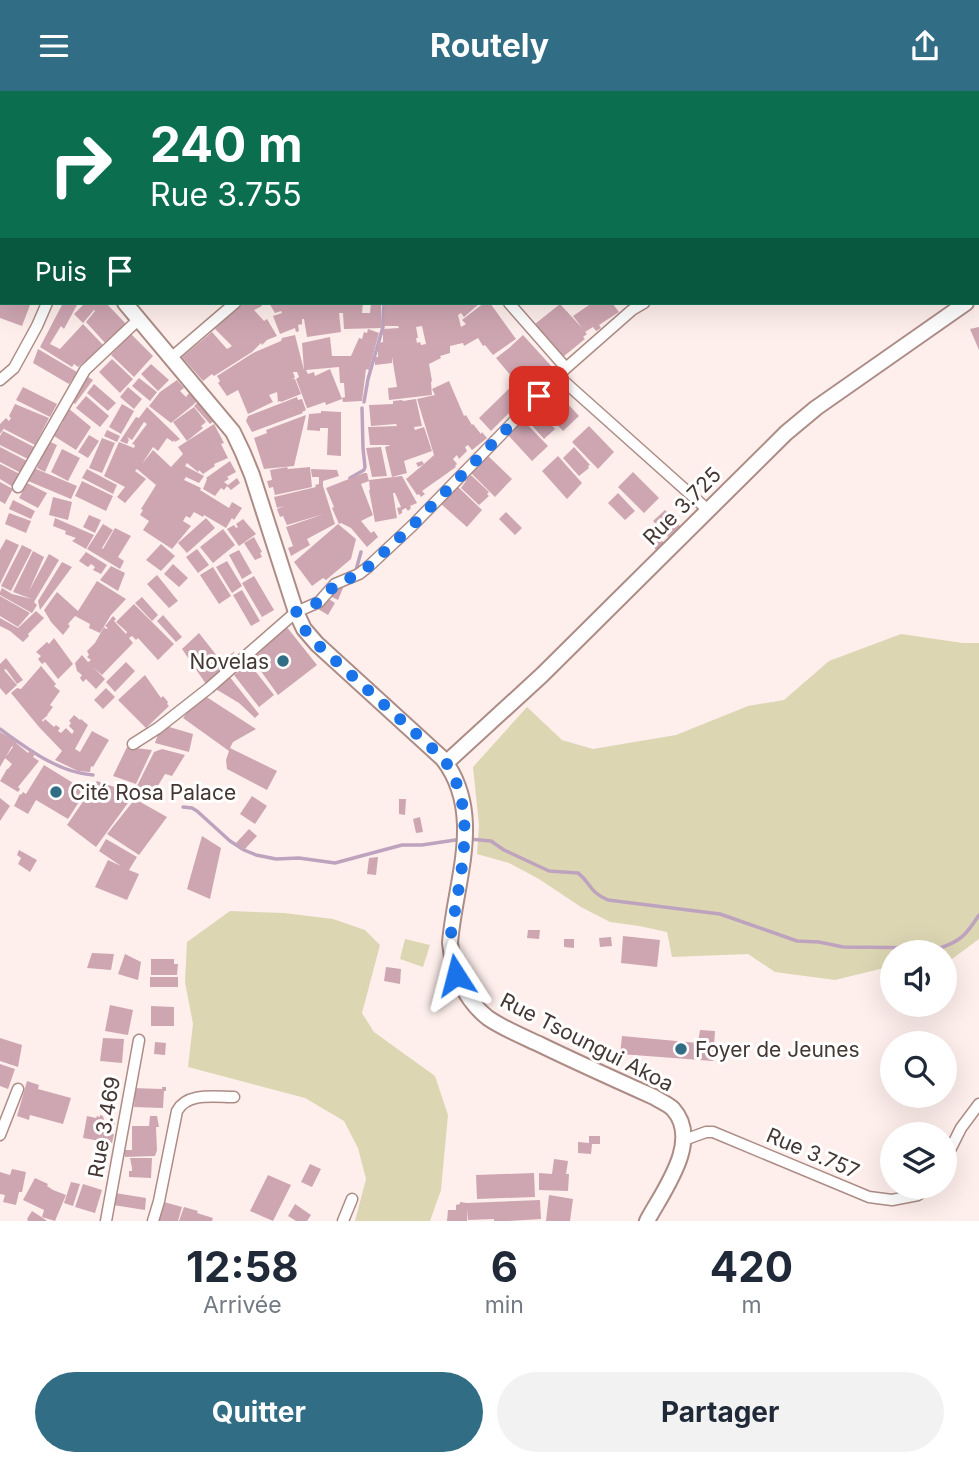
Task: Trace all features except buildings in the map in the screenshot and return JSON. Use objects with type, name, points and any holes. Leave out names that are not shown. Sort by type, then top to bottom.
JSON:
[{"type":"main road","name":"Rue Tsoungui Akoa","points":[[127,305],[233,432],[243,453],[304,629],[446,763],[459,787],[466,844],[451,930],[452,957],[456,975],[471,1000],[488,1017],[514,1032],[654,1097],[671,1108],[680,1120],[684,1140]]},
{"type":"main road","name":"Rue 3.725","points":[[446,763],[542,675],[786,433],[816,408],[963,305]]},
{"type":"main road","points":[[647,1221],[681,1158],[684,1140]]},
{"type":"street","points":[[0,380],[14,368],[46,305]]},
{"type":"street","points":[[172,357],[233,305]]},
{"type":"street","points":[[511,305],[562,372],[708,510]]},
{"type":"street","points":[[133,744],[209,688],[296,612],[319,602],[335,585],[368,567],[413,525],[629,306]]},
{"type":"street","points":[[18,487],[85,370],[139,319]]},
{"type":"street","name":"Rue 3.469","points":[[106,1221],[139,1040]]},
{"type":"street","points":[[0,1135],[18,1089]]},
{"type":"street","points":[[153,1221],[181,1103],[193,1098],[234,1097]]},
{"type":"street","points":[[957,1136],[979,1104]]},
{"type":"street","name":"Rue 3.757","points":[[684,1140],[713,1132],[869,1198],[880,1199]]},
{"type":"street","points":[[343,1221],[352,1199]]},
{"type":"shaded area","points":[[901,634],[979,643],[979,939],[957,955],[957,940],[880,940],[880,969],[835,980],[775,972],[748,954],[672,957],[667,932],[610,922],[509,863],[477,854],[479,825],[473,767],[527,707],[562,740],[593,749],[676,735],[748,706],[784,700],[829,661]]},
{"type":"shaded area","points":[[230,911],[284,913],[333,919],[365,930],[380,945],[362,1013],[374,1032],[435,1076],[448,1115],[441,1190],[430,1221],[355,1221],[366,1179],[358,1148],[344,1121],[305,1098],[188,1067],[193,1024],[185,982],[187,942]]},
{"type":"shaded area","points":[[405,939],[430,945],[423,967],[400,959]]},
{"type":"waterway","points":[[364,402],[383,327],[384,305]]},
{"type":"waterway","points":[[350,478],[365,467],[362,408]]},
{"type":"waterway","points":[[356,570],[361,552]]},
{"type":"waterway","points":[[0,729],[56,765],[93,775]]},
{"type":"waterway","points":[[183,807],[197,811],[244,850],[276,859],[299,858],[335,863],[402,845],[462,839]]},
{"type":"waterway","points":[[469,839],[491,841],[549,871],[578,873],[597,894],[608,900],[720,914],[797,941],[843,947],[940,948],[963,936],[979,915]]},
{"type":"place","name":"Novelas","points":[[283,661]]},
{"type":"place","name":"Cité Rosa Palace","points":[[56,792]]},
{"type":"place","name":"Foyer de Jeunes","points":[[681,1049]]},
{"type":"route","points":[[456,975],[450,943],[466,844],[459,787],[443,758],[317,644],[304,629],[296,612],[319,602],[335,585],[368,567],[413,525],[539,396]]}]
